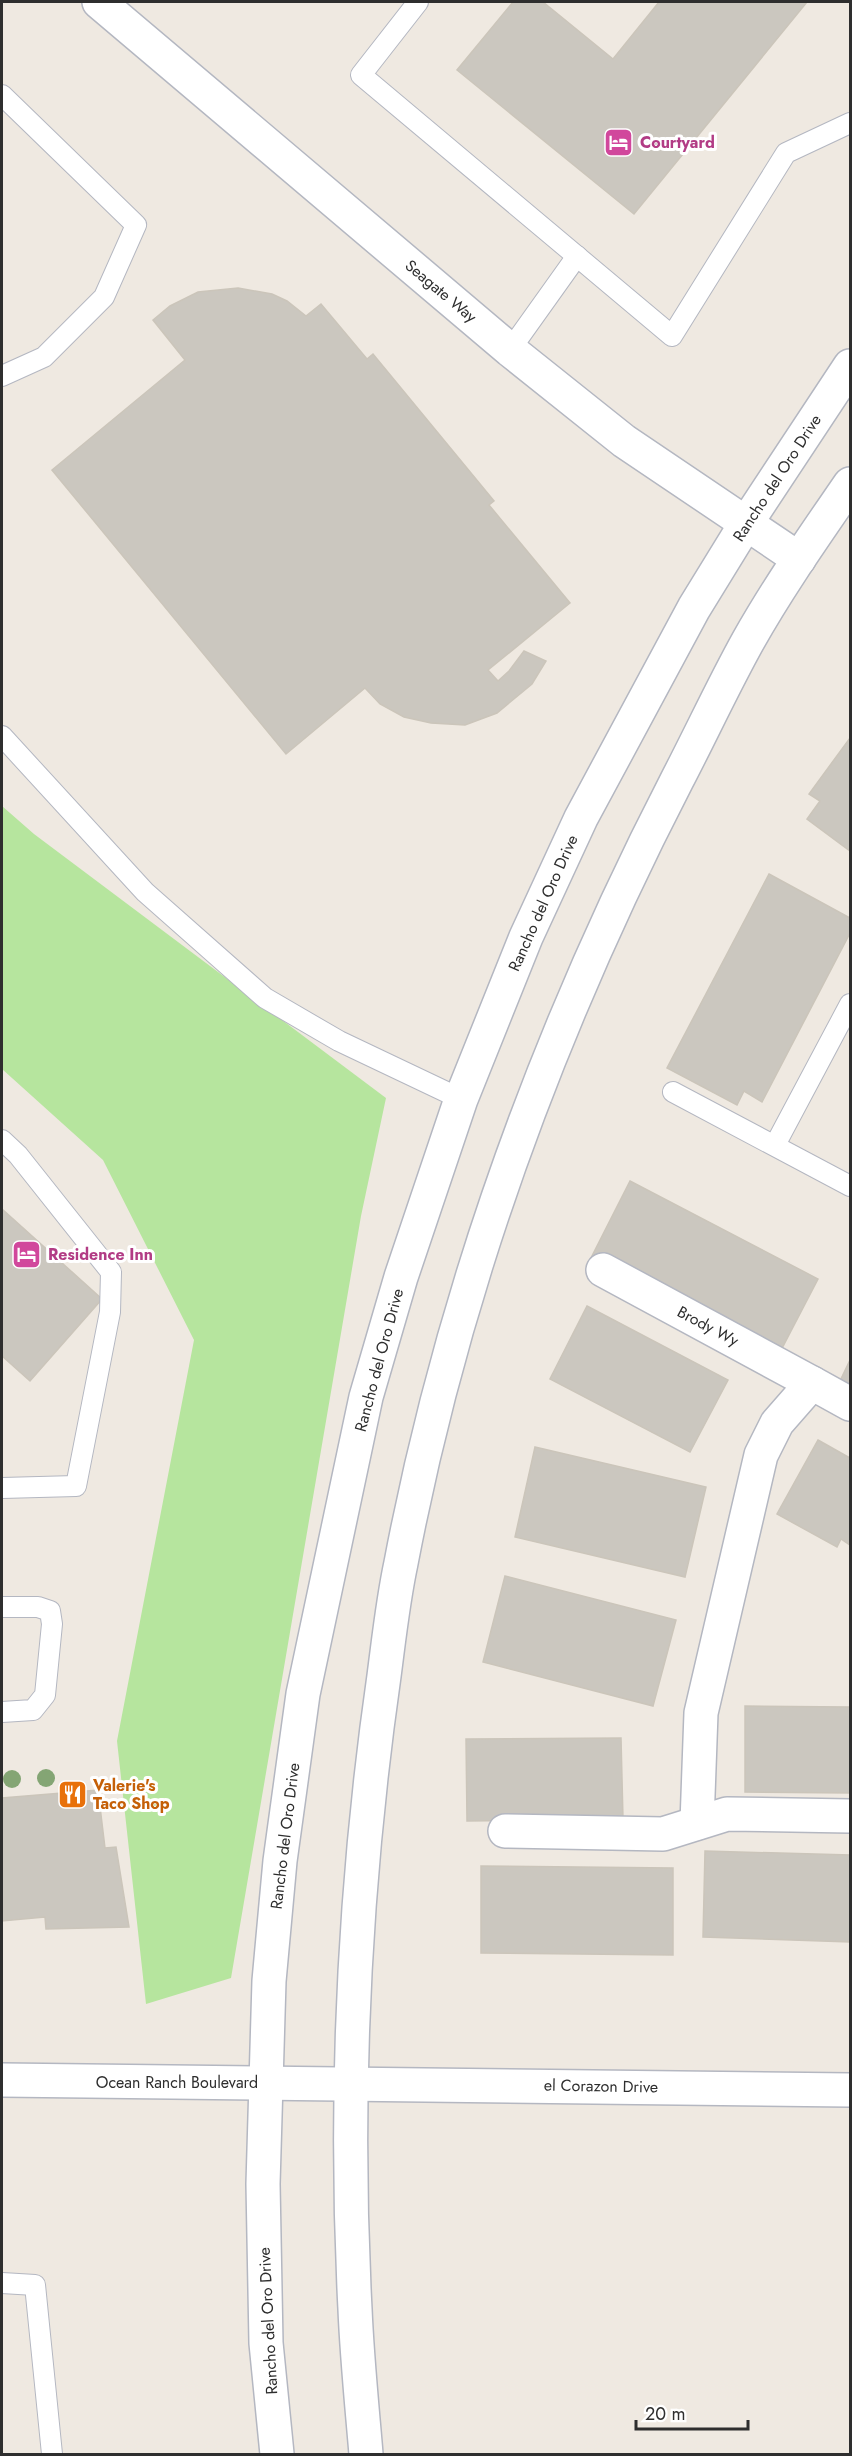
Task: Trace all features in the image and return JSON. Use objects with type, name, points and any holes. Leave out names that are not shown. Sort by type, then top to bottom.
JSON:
[{"type":"main road","name":"Seagate Way","points":[[99,2],[510,350],[624,441],[745,525],[799,559]]},
{"type":"main road","name":"Rancho del Oro Drive","points":[[277,2454],[266,2343],[266,2083],[269,1981],[280,1861],[303,1694],[366,1397],[401,1277],[461,1099],[526,937],[580,818],[694,608],[745,525],[850,366]]},
{"type":"main road","points":[[366,2454],[355,2308],[351,2183],[352,2083],[361,1881],[381,1696],[400,1567],[432,1413],[463,1308],[525,1123],[588,964],[642,848],[749,639],[850,484]]},
{"type":"main road","name":"Brody Wy","points":[[603,1270],[850,1404]]},
{"type":"main road","points":[[697,1823],[701,1713],[761,1455],[777,1423],[812,1383]]},
{"type":"main road","points":[[505,1831],[663,1834],[727,1814],[850,1816]]},
{"type":"main road","name":"Ocean Ranch Boulevard","points":[[2,2080],[352,2083]]},
{"type":"main road","name":"el Corazon Drive","points":[[352,2083],[850,2090]]},
{"type":"lane","points":[[418,2],[361,75],[672,336],[786,153],[850,123]]},
{"type":"lane","points":[[2,95],[136,225],[104,297],[44,357],[2,376]]},
{"type":"lane","points":[[510,350],[577,256]]},
{"type":"lane","points":[[2,736],[145,892],[265,998],[339,1041],[461,1099]]},
{"type":"lane","points":[[775,1145],[850,1004]]},
{"type":"lane","points":[[673,1092],[850,1186]]},
{"type":"lane","points":[[2,1140],[18,1155],[111,1272],[110,1312],[75,1486],[2,1488]]},
{"type":"lane","points":[[2,1607],[38,1607],[50,1611],[52,1624],[45,1695],[33,1710],[2,1712]]},
{"type":"lane","points":[[2,2283],[35,2285],[52,2454]]},
{"type":"green space","points":[[2,806],[34,834],[386,1098],[361,1216],[231,1978],[146,2004],[117,1741],[194,1340],[103,1160],[2,1069]]},
{"type":"building","name":"Courtyard","points":[[513,2],[543,2],[613,59],[659,2],[807,2],[634,214],[457,70]]},
{"type":"building","points":[[238,288],[272,294],[287,301],[306,316],[321,304],[367,359],[373,354],[494,501],[489,505],[570,603],[488,670],[498,681],[524,651],[546,661],[532,684],[497,713],[465,725],[431,723],[404,717],[380,704],[365,688],[286,754],[52,470],[185,360],[153,320],[170,306],[198,292]]},
{"type":"building","points":[[850,738],[850,851],[807,819],[820,801],[809,794]]},
{"type":"building","points":[[769,874],[850,918],[850,933],[762,1102],[744,1091],[737,1105],[667,1068]]},
{"type":"building","points":[[630,1181],[818,1279],[778,1356],[591,1258]]},
{"type":"building","name":"Residence Inn","points":[[2,1209],[102,1299],[30,1381],[2,1356]]},
{"type":"building","points":[[587,1306],[728,1380],[690,1452],[550,1379]]},
{"type":"building","points":[[850,1360],[850,1387],[840,1381]]},
{"type":"building","points":[[818,1440],[850,1458],[850,1545],[841,1539],[837,1547],[777,1514]]},
{"type":"building","points":[[535,1447],[706,1487],[685,1577],[515,1537]]},
{"type":"building","points":[[505,1576],[676,1620],[653,1706],[483,1662]]},
{"type":"building","points":[[745,1706],[850,1707],[850,1793],[745,1792]]},
{"type":"building","points":[[621,1738],[623,1819],[467,1821],[466,1739]]},
{"type":"building","points":[[98,1790],[105,1848],[116,1847],[129,1927],[46,1929],[45,1917],[2,1921],[2,1798]]},
{"type":"building","points":[[705,1851],[850,1855],[850,1942],[703,1937]]},
{"type":"building","points":[[481,1866],[673,1868],[673,1955],[481,1953]]},
{"type":"place","name":"Courtyard","points":[[619,142]]},
{"type":"place","name":"Residence Inn","points":[[27,1254]]},
{"type":"place","name":"Valerie's Taco Shop","points":[[72,1794]]}]
